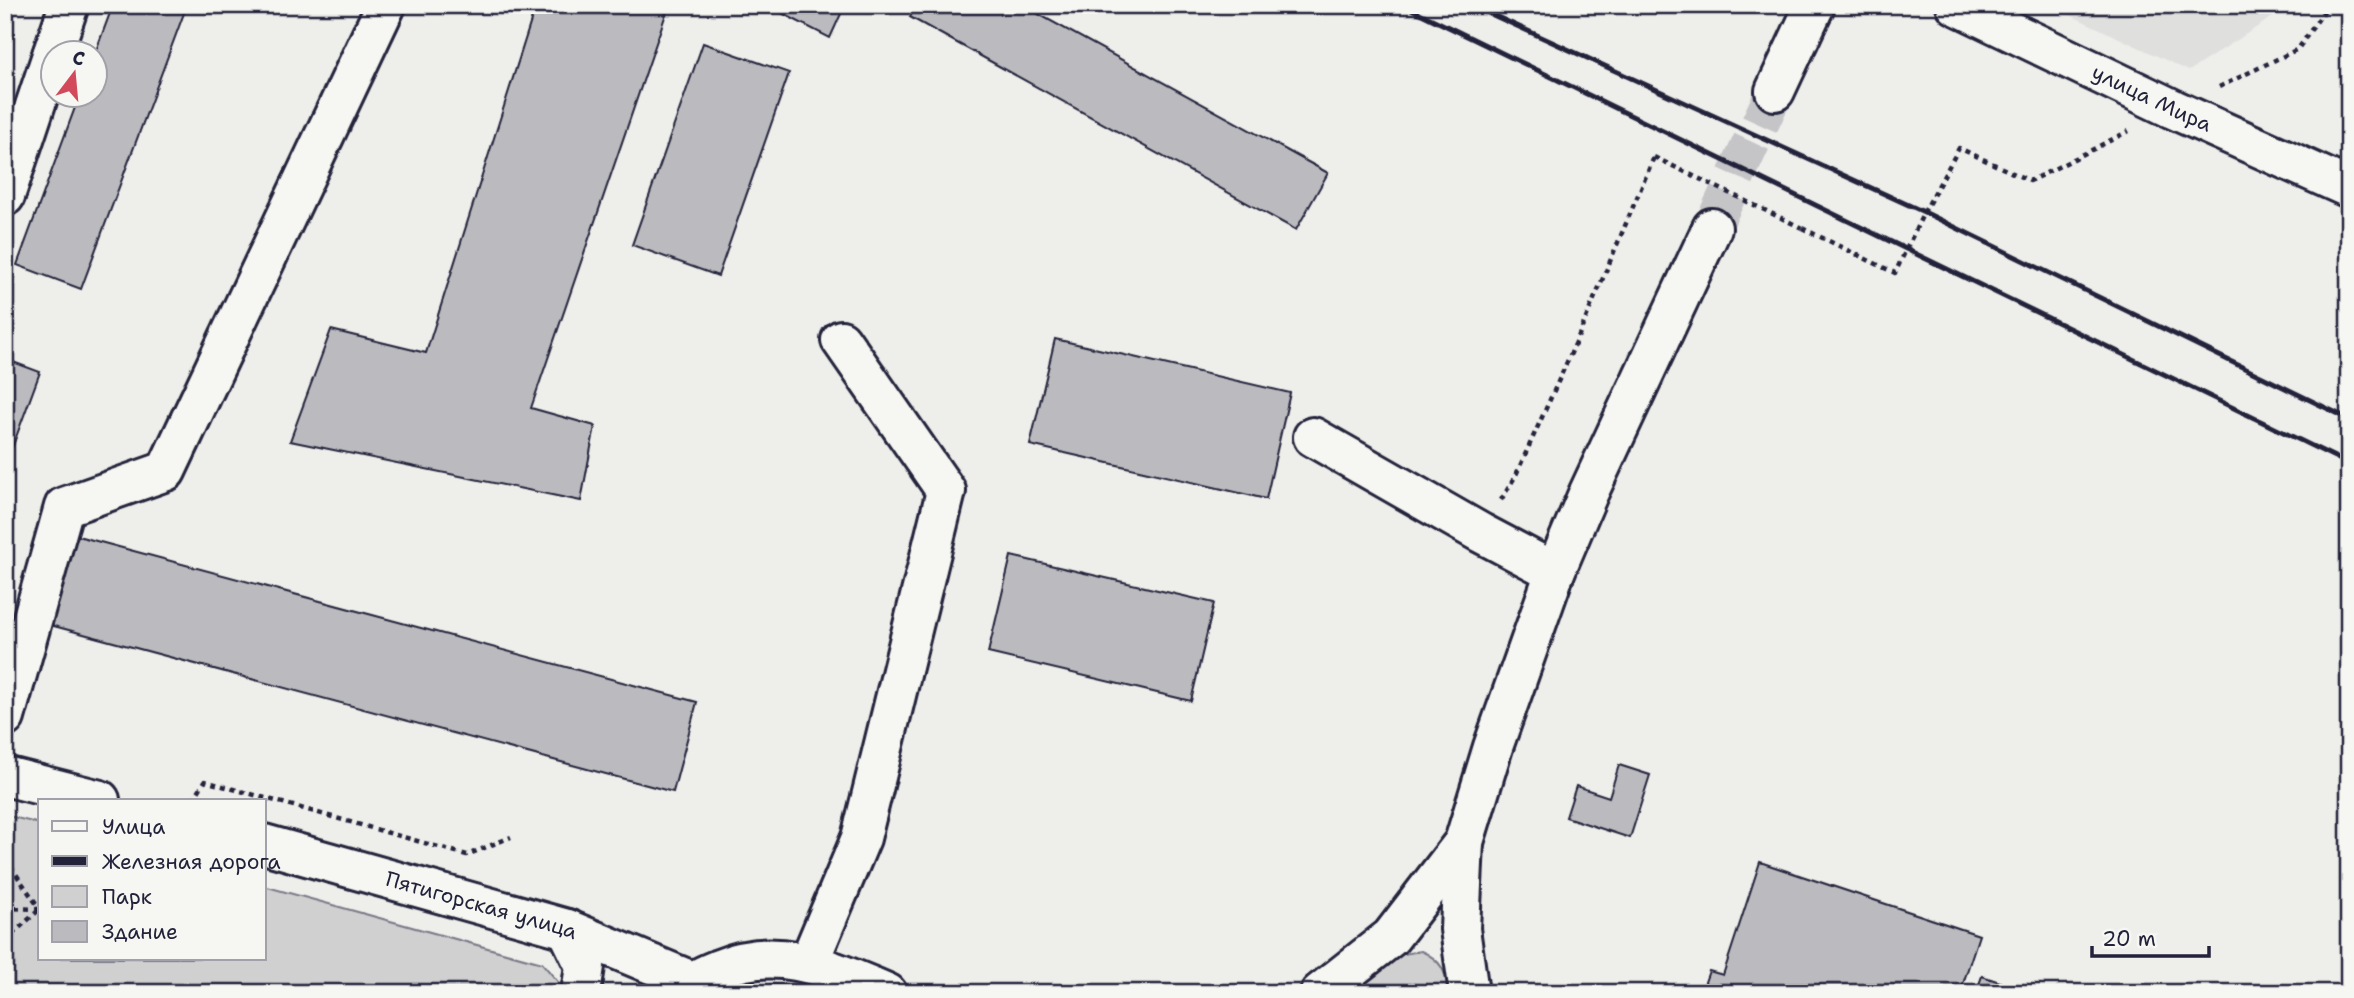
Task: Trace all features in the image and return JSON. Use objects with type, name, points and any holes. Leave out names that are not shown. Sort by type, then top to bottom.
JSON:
[{"type":"street","points":[[58,38],[69,5]]},
{"type":"street","points":[[5,717],[64,507],[166,471],[386,5]]},
{"type":"street","points":[[1775,92],[1815,5]]},
{"type":"street","name":"улица Мира","points":[[1956,5],[2173,109],[2349,188]]},
{"type":"street","points":[[5,196],[38,98]]},
{"type":"street","points":[[1469,993],[1460,929],[1464,842],[1555,572],[1588,494],[1712,228]]},
{"type":"street","points":[[809,961],[861,838],[946,491],[841,340]]},
{"type":"street","points":[[1313,437],[1555,572]]},
{"type":"street","points":[[5,776],[96,799]]},
{"type":"street","points":[[1320,993],[1391,937],[1464,842]]},
{"type":"street","name":"Пятигорская улица","points":[[266,846],[567,929],[688,987]]},
{"type":"street","points":[[567,929],[584,966],[581,993]]},
{"type":"street","points":[[688,987],[738,961],[776,957],[809,961],[875,988]]},
{"type":"path","points":[[1481,533],[1515,477],[1654,157],[1895,273],[1959,148],[2030,181],[2298,49],[2328,5]]},
{"type":"path","points":[[194,799],[205,781],[467,855],[511,837]]},
{"type":"path","points":[[5,858],[38,906]]},
{"type":"path","points":[[5,908],[38,909]]},
{"type":"path","points":[[5,941],[38,911]]},
{"type":"shaded area","points":[[2049,5],[2291,5],[2189,71]]},
{"type":"green space","points":[[5,815],[38,823],[38,960],[266,960],[266,887],[542,963],[559,983],[544,993],[5,993]]},
{"type":"green space","points":[[1421,951],[1434,958],[1442,967],[1450,993],[1349,993],[1392,956]]},
{"type":"green space","points":[[771,984],[814,987],[824,993],[746,993]]},
{"type":"building","points":[[113,5],[187,5],[81,289],[17,265],[75,108],[108,108],[108,38],[101,38]]},
{"type":"building","points":[[536,5],[676,5],[668,8],[531,408],[595,426],[581,501],[290,441],[331,330],[426,353]]},
{"type":"building","points":[[766,5],[845,5],[830,38]]},
{"type":"building","points":[[917,5],[1022,5],[1328,173],[1296,230],[910,17]]},
{"type":"building","points":[[703,43],[789,73],[718,276],[632,245]]},
{"type":"building","points":[[1055,339],[1290,393],[1266,499],[1030,445]]},
{"type":"building","points":[[5,359],[40,372],[5,467]]},
{"type":"building","points":[[74,535],[697,702],[673,792],[50,625]]},
{"type":"building","points":[[1011,556],[1214,603],[1191,701],[988,653]]},
{"type":"building","points":[[1619,765],[1650,775],[1630,838],[1566,817],[1576,786],[1609,797]]},
{"type":"building","points":[[1760,862],[1979,935],[1960,993],[1701,993],[1709,971],[1723,975]]},
{"type":"building","points":[[1982,976],[2032,993],[1976,993]]},
{"type":"tunnel","points":[[1712,228],[1775,91]]},
{"type":"railway","points":[[1403,5],[2349,464]]},
{"type":"railway","points":[[1471,5],[1924,212],[2349,419]]}]
